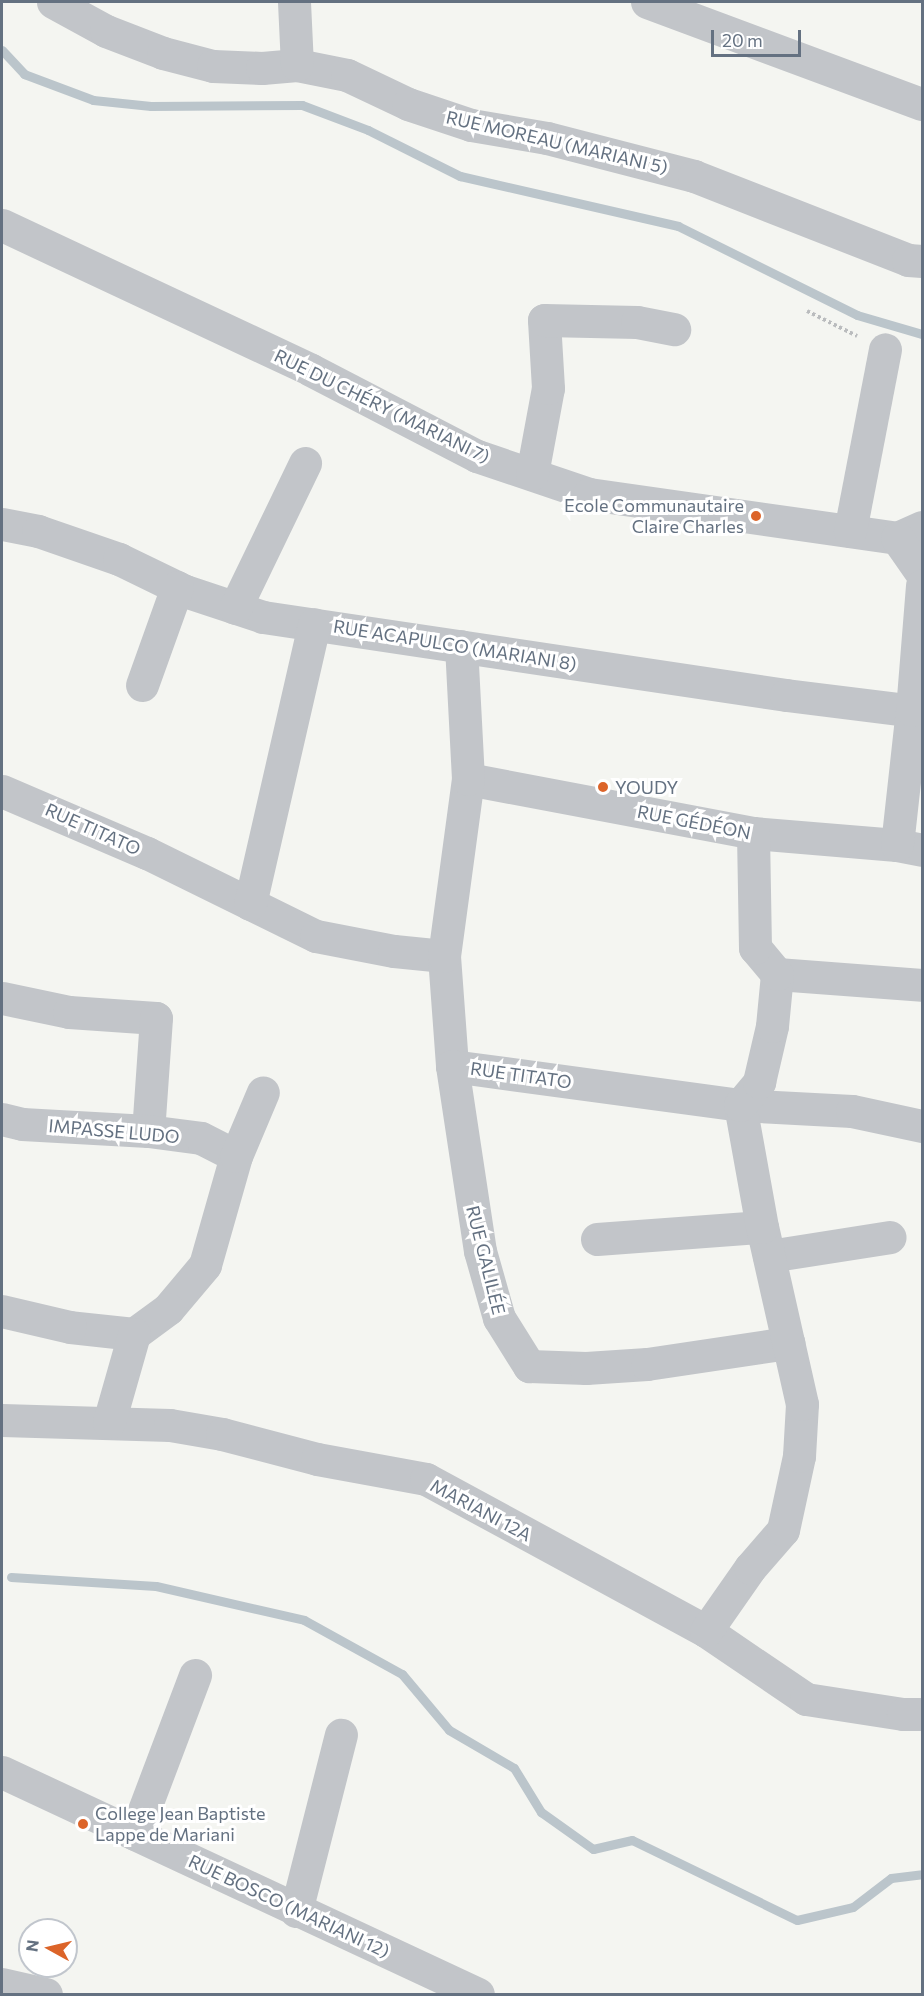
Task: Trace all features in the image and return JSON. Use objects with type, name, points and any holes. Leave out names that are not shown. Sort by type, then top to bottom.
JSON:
[{"type":"street","name":"RUE MOREAU (MARIANI 5)","points":[[53,2],[106,31],[163,53],[203,64],[262,68],[297,65],[347,75],[408,104],[471,125],[547,138],[694,176],[908,260],[922,261]]},
{"type":"street","points":[[294,2],[297,65]]},
{"type":"street","points":[[647,2],[922,104]]},
{"type":"street","name":"RUE DU CHÉRY (MARIANI 7)","points":[[2,225],[311,370],[477,456],[590,494],[850,531],[910,532]]},
{"type":"street","points":[[531,474],[548,388],[544,320],[637,322],[674,329]]},
{"type":"street","points":[[850,531],[885,349]]},
{"type":"street","points":[[235,608],[305,463]]},
{"type":"street","name":"RUE ACAPULCO (MARIANI 8)","points":[[2,524],[38,531],[109,556],[177,587],[263,617],[786,695],[917,711]]},
{"type":"street","points":[[910,532],[922,574]]},
{"type":"street","points":[[910,847],[922,585]]},
{"type":"street","points":[[142,685],[177,587]]},
{"type":"street","points":[[250,904],[314,624]]},
{"type":"street","points":[[444,956],[468,779],[461,646]]},
{"type":"street","name":"RUE GÉDÉON","points":[[468,779],[753,833],[910,847]]},
{"type":"street","name":"RUE TITATO","points":[[2,791],[147,852],[316,936],[394,951],[444,956],[452,1066],[740,1105],[852,1110],[922,1126]]},
{"type":"street","points":[[753,833],[755,948],[777,974],[922,985]]},
{"type":"street","points":[[706,1631],[750,1568],[783,1530],[799,1456],[802,1404],[766,1242],[740,1105],[759,1082],[772,1026],[777,974]]},
{"type":"street","points":[[2,998],[69,1012],[156,1018],[148,1131]]},
{"type":"street","name":"RUE GALILÉE","points":[[452,1066],[480,1251],[499,1318],[529,1366],[586,1368],[647,1364],[788,1343]]},
{"type":"street","points":[[109,1422],[134,1334],[168,1309],[205,1264],[236,1156],[263,1092]]},
{"type":"street","name":"IMPASSE LUDO","points":[[2,1119],[22,1124],[148,1131],[201,1138],[236,1156]]},
{"type":"street","points":[[597,1239],[766,1242],[890,1237]]},
{"type":"street","points":[[2,1311],[70,1328],[134,1334]]},
{"type":"street","name":"MARIANI 12A","points":[[2,1419],[170,1425],[201,1430],[317,1459],[426,1479],[706,1631],[806,1699],[903,1714],[922,1714]]},
{"type":"street","points":[[135,1834],[195,1675]]},
{"type":"street","points":[[296,1911],[341,1735]]},
{"type":"street","name":"RUE BOSCO (MARIANI 12)","points":[[2,1772],[478,1995]]},
{"type":"street","points":[[2,1984],[46,1995]]},
{"type":"waterway","points":[[2,50],[24,74],[93,100],[151,106],[302,105],[368,130],[460,176],[678,226],[857,315],[922,334]]},
{"type":"waterway","points":[[11,1577],[156,1586],[304,1620],[402,1674],[449,1730],[514,1768],[541,1812],[593,1849],[632,1840],[797,1920],[853,1907],[891,1878],[922,1874]]},
{"type":"place","name":"Ecole Communautaire Claire Charles","points":[[756,516]]},
{"type":"place","name":"YOUDY","points":[[603,787]]},
{"type":"place","name":"College Jean Baptiste Lappe de Mariani","points":[[83,1824]]}]
